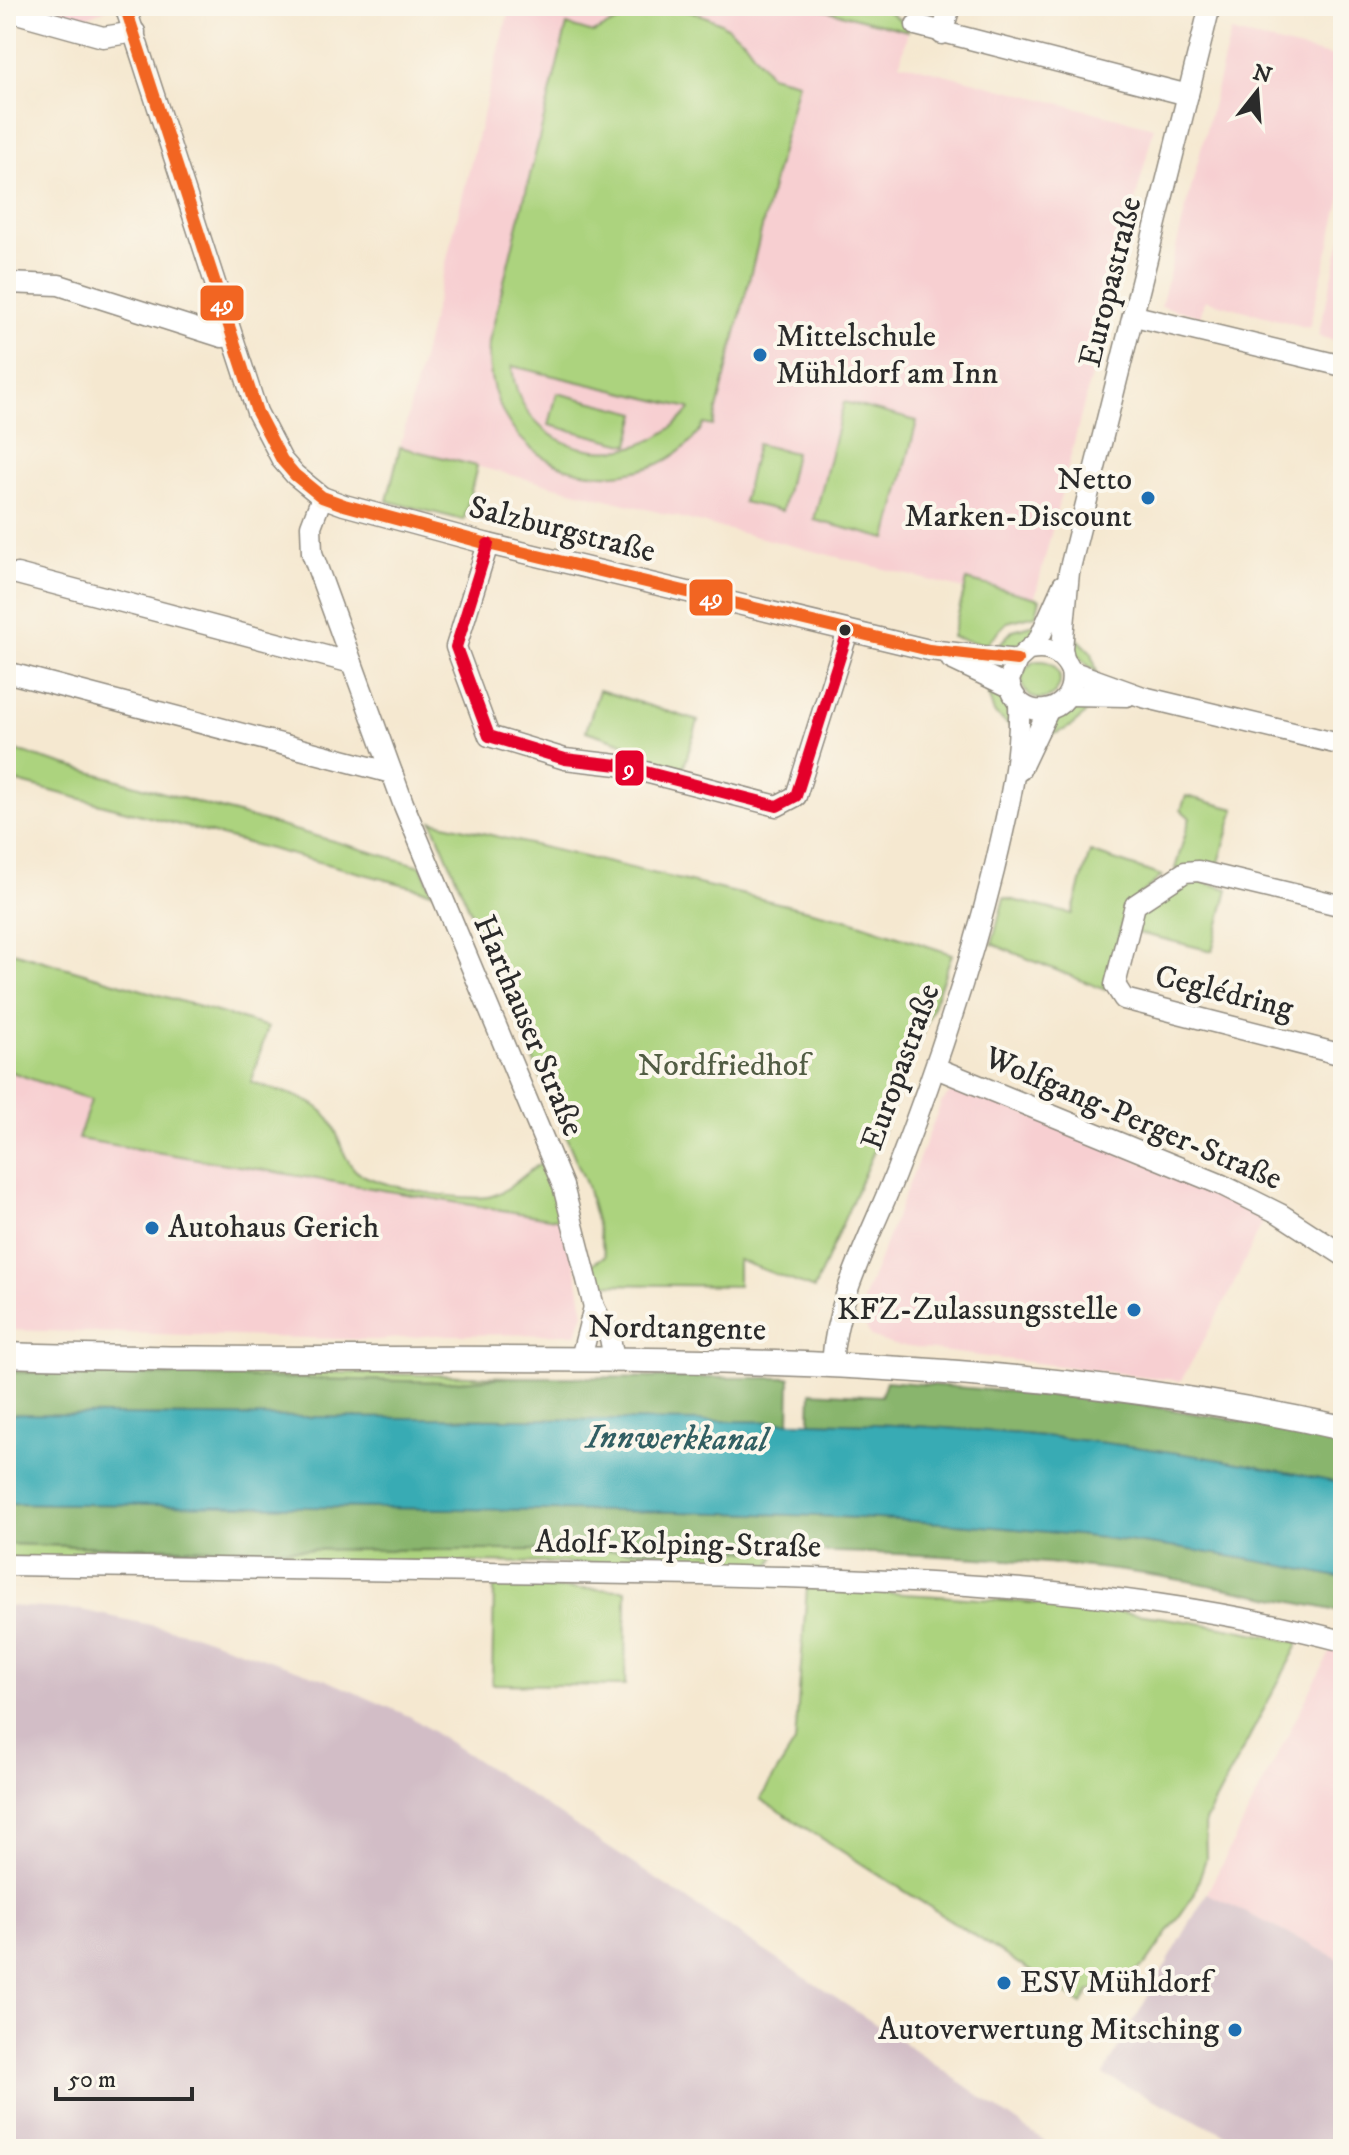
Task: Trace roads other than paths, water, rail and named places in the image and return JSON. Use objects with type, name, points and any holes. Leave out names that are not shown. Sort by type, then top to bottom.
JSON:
[{"type":"main road","name":"Nordtangente","points":[[6,1355],[313,1362],[581,1358],[832,1364],[1054,1380],[1343,1428]]},
{"type":"street","points":[[125,6],[257,412],[282,460],[322,497]]},
{"type":"street","points":[[942,34],[950,6]]},
{"type":"street","name":"Europastraße","points":[[1068,665],[1062,648],[1069,572],[1210,6]]},
{"type":"street","points":[[6,10],[103,37],[135,32]]},
{"type":"street","points":[[916,25],[1188,95]]},
{"type":"street","points":[[6,283],[59,285],[222,337],[231,336]]},
{"type":"street","points":[[1135,316],[1343,366]]},
{"type":"street","name":"Salzburgstraße","points":[[322,497],[366,512],[488,544],[929,650],[1024,655]]},
{"type":"street","name":"Harthauser Straße","points":[[322,497],[311,526],[312,553],[392,773],[563,1186],[594,1307],[610,1338],[614,1359]]},
{"type":"street","points":[[488,544],[456,647],[489,736],[565,759],[618,765],[777,806],[788,803],[796,796],[848,631]]},
{"type":"street","name":"Europastraße","points":[[1024,655],[1038,641],[1069,572]]},
{"type":"street","points":[[17,574],[352,663]]},
{"type":"street","name":"Salzburgstraße","points":[[929,650],[1014,695]]},
{"type":"street","points":[[1068,665],[1069,695],[1060,705],[1048,711],[1032,711],[1014,695],[1010,673],[1024,655],[1052,651],[1068,665],[1143,697],[1343,745]]},
{"type":"street","points":[[6,672],[392,773]]},
{"type":"street","name":"Europastraße","points":[[1014,695],[1014,785]]},
{"type":"street","points":[[1069,695],[1143,697]]},
{"type":"street","name":"Europastraße","points":[[832,1364],[834,1339],[850,1283],[936,1068],[981,924],[1014,785],[1048,711]]},
{"type":"street","name":"Ceglédring","points":[[1343,906],[1198,871],[1185,872],[1135,905],[1115,985],[1124,999],[1343,1055]]},
{"type":"street","name":"Wolfgang-Perger-Straße","points":[[936,1068],[1222,1185],[1280,1214],[1343,1255]]},
{"type":"street","name":"Harthauser Straße","points":[[581,1358],[594,1307]]},
{"type":"street","name":"Adolf-Kolping-Straße","points":[[6,1565],[680,1575],[985,1587],[1076,1594],[1215,1613],[1343,1641]]},
{"type":"water","name":"Innwerkkanal","points":[[6,1414],[877,1424],[1011,1433],[1145,1448],[1343,1484],[1343,1578],[1142,1543],[1043,1531],[843,1517],[641,1511],[6,1503]]},
{"type":"place","name":"Mittelschule Mühldorf am Inn","points":[[760,355]]},
{"type":"place","name":"Netto Marken-Discount","points":[[1148,498]]},
{"type":"place","name":"Autohaus Gerich","points":[[152,1228]]},
{"type":"place","name":"KFZ-Zulassungsstelle","points":[[1134,1310]]},
{"type":"place","name":"ESV Mühldorf","points":[[1004,1983]]},
{"type":"place","name":"Autoverwertung Mitsching","points":[[1235,2030]]},
{"type":"park label","name":"Nordfriedhof","points":[[723,1066]]}]
